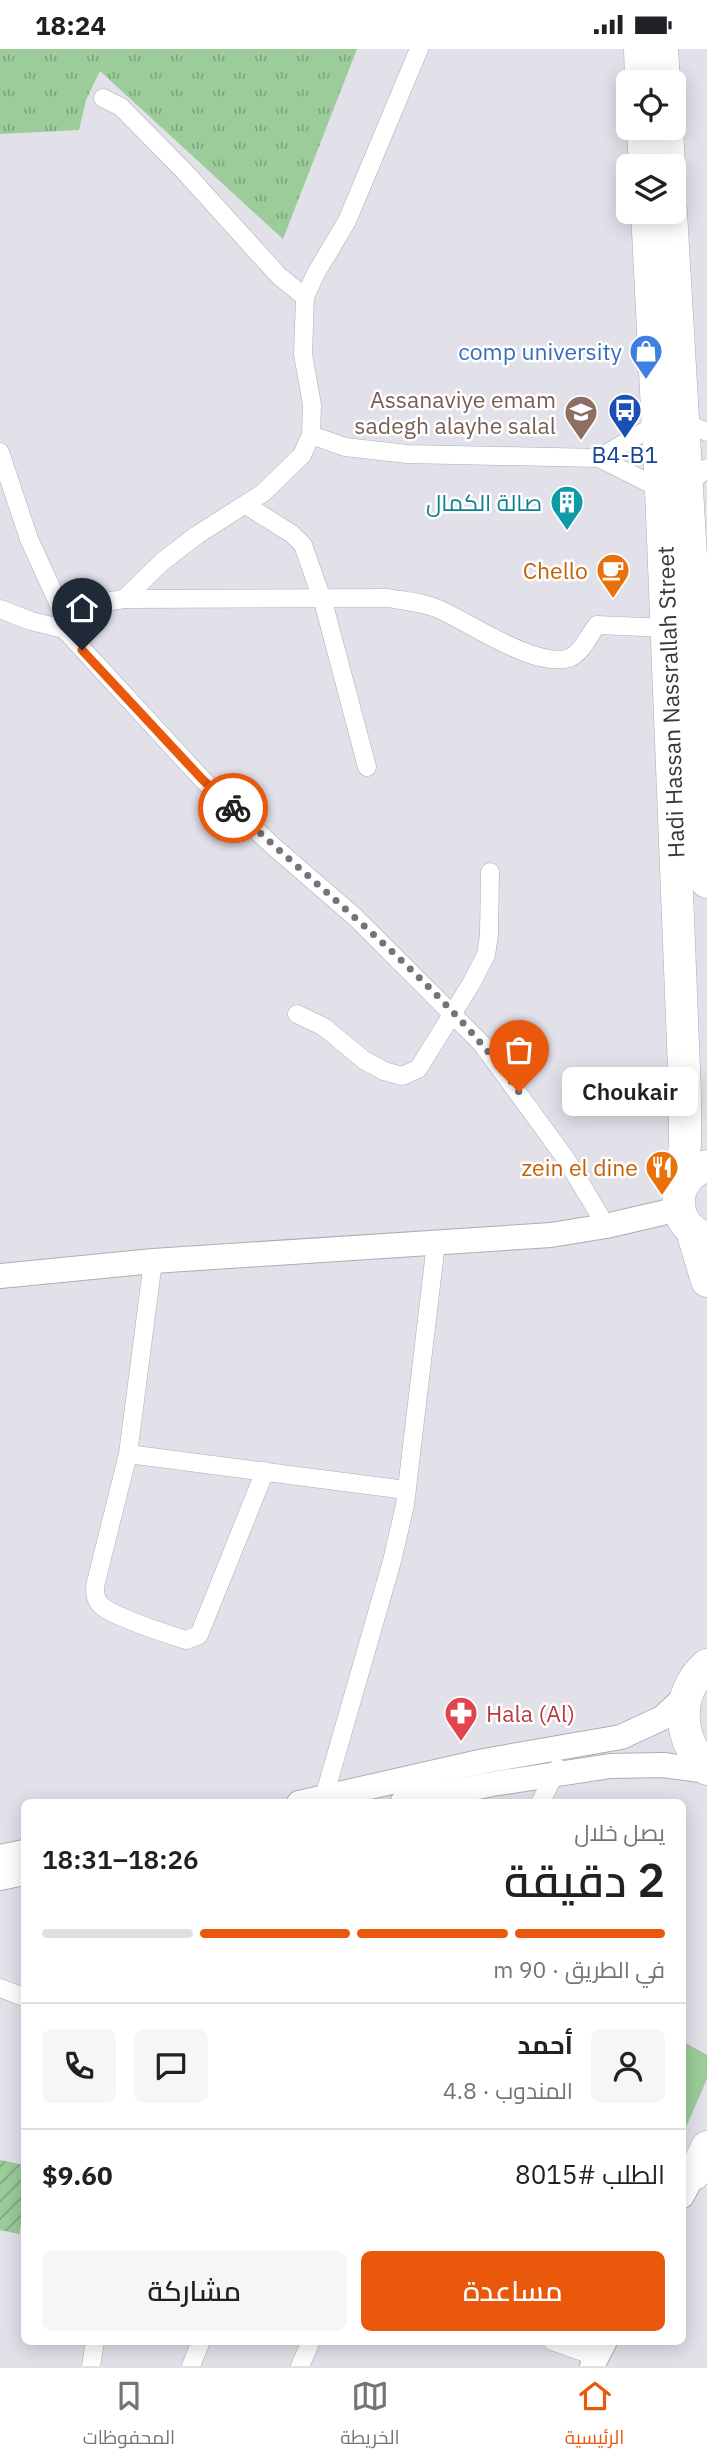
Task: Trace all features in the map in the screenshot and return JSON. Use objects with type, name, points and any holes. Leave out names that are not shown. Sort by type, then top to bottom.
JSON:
[{"type":"highway","points":[[640,49],[641,70]]},
{"type":"highway","points":[[662,49],[663,70]]},
{"type":"highway","name":"Hadi Hassan Nassrallah Street","points":[[649,224],[682,426]]},
{"type":"highway","name":"Hadi Hassan Nassrallah Street","points":[[672,224],[685,481],[701,610],[707,882]]},
{"type":"highway","name":"Hadi Hassan Nassrallah Street","points":[[685,481],[667,628],[689,1217],[707,1281]]},
{"type":"highway","points":[[689,1217],[689,1176],[707,1166]]},
{"type":"highway","points":[[707,1665],[695,1679],[683,1711],[685,1734],[695,1755],[707,1770]]},
{"type":"street","points":[[124,599],[163,561],[197,535],[246,505],[302,455],[311,435],[312,405],[303,353],[305,297],[347,221],[419,49]]},
{"type":"street","points":[[103,98],[121,107],[279,276],[305,297]]},
{"type":"street","points":[[598,458],[682,426]]},
{"type":"street","points":[[311,435],[345,447],[407,454],[598,458],[685,481]]},
{"type":"street","points":[[0,452],[29,539],[61,609],[64,629]]},
{"type":"street","points":[[246,505],[299,540],[306,553],[322,597],[367,767]]},
{"type":"street","points":[[61,609],[124,599],[388,598],[427,605],[449,614],[476,631],[547,660],[575,655],[597,625],[667,628]]},
{"type":"street","points":[[0,609],[31,621],[64,629],[202,779],[273,846],[355,917],[482,1044],[566,1159],[606,1226]]},
{"type":"street","points":[[297,1013],[324,1027],[364,1060],[384,1071],[402,1076],[418,1069],[486,955],[490,872]]},
{"type":"street","points":[[0,1276],[153,1261],[551,1235],[689,1217]]},
{"type":"street","points":[[324,1797],[392,1561],[406,1490],[436,1243]]},
{"type":"street","points":[[153,1261],[128,1454],[94,1591],[97,1600],[111,1611],[186,1640],[199,1635],[265,1471]]},
{"type":"street","points":[[128,1454],[406,1490]]},
{"type":"street","points":[[316,1799],[484,1761],[610,1739],[636,1731],[662,1718],[688,1694]]},
{"type":"street","points":[[542,1799],[556,1774],[564,1748]]},
{"type":"street","points":[[423,1799],[556,1774],[632,1765],[707,1770]]},
{"type":"street","points":[[0,1857],[21,1854]]},
{"type":"street","points":[[0,1878],[21,1874]]},
{"type":"street","points":[[0,1988],[21,1996]]},
{"type":"street","points":[[91,2366],[95,2345]]},
{"type":"street","points":[[191,2366],[199,2345]]},
{"type":"street","points":[[300,2366],[309,2345]]},
{"type":"street","points":[[565,2345],[598,2355]]},
{"type":"green space","points":[[0,49],[357,49],[283,239],[100,71],[86,100],[79,130],[0,134]]},
{"type":"green space","points":[[686,2043],[707,2055],[707,2079],[687,2125]]},
{"type":"green space","points":[[0,2160],[21,2164],[21,2224],[19,2234],[0,2230]]},
{"type":"way so far","points":[[233,808],[355,917],[416,977],[482,1044],[519,1092]]},
{"type":"place","name":"comp university","points":[[646,381]]},
{"type":"place","name":"B4-B1","points":[[625,440]]},
{"type":"place","name":"Assanaviye emam sadegh alayhe salal","points":[[581,442]]},
{"type":"place","name":"صالة الكمال","points":[[567,532]]},
{"type":"place","name":"Chello","points":[[613,600]]},
{"type":"place","name":"Choukair","points":[[519,1092]]},
{"type":"place","name":"zein el dine","points":[[662,1197]]},
{"type":"place","name":"Hala (Al)","points":[[461,1743]]},
{"type":"route","points":[[82,650],[202,779],[233,808]]}]
